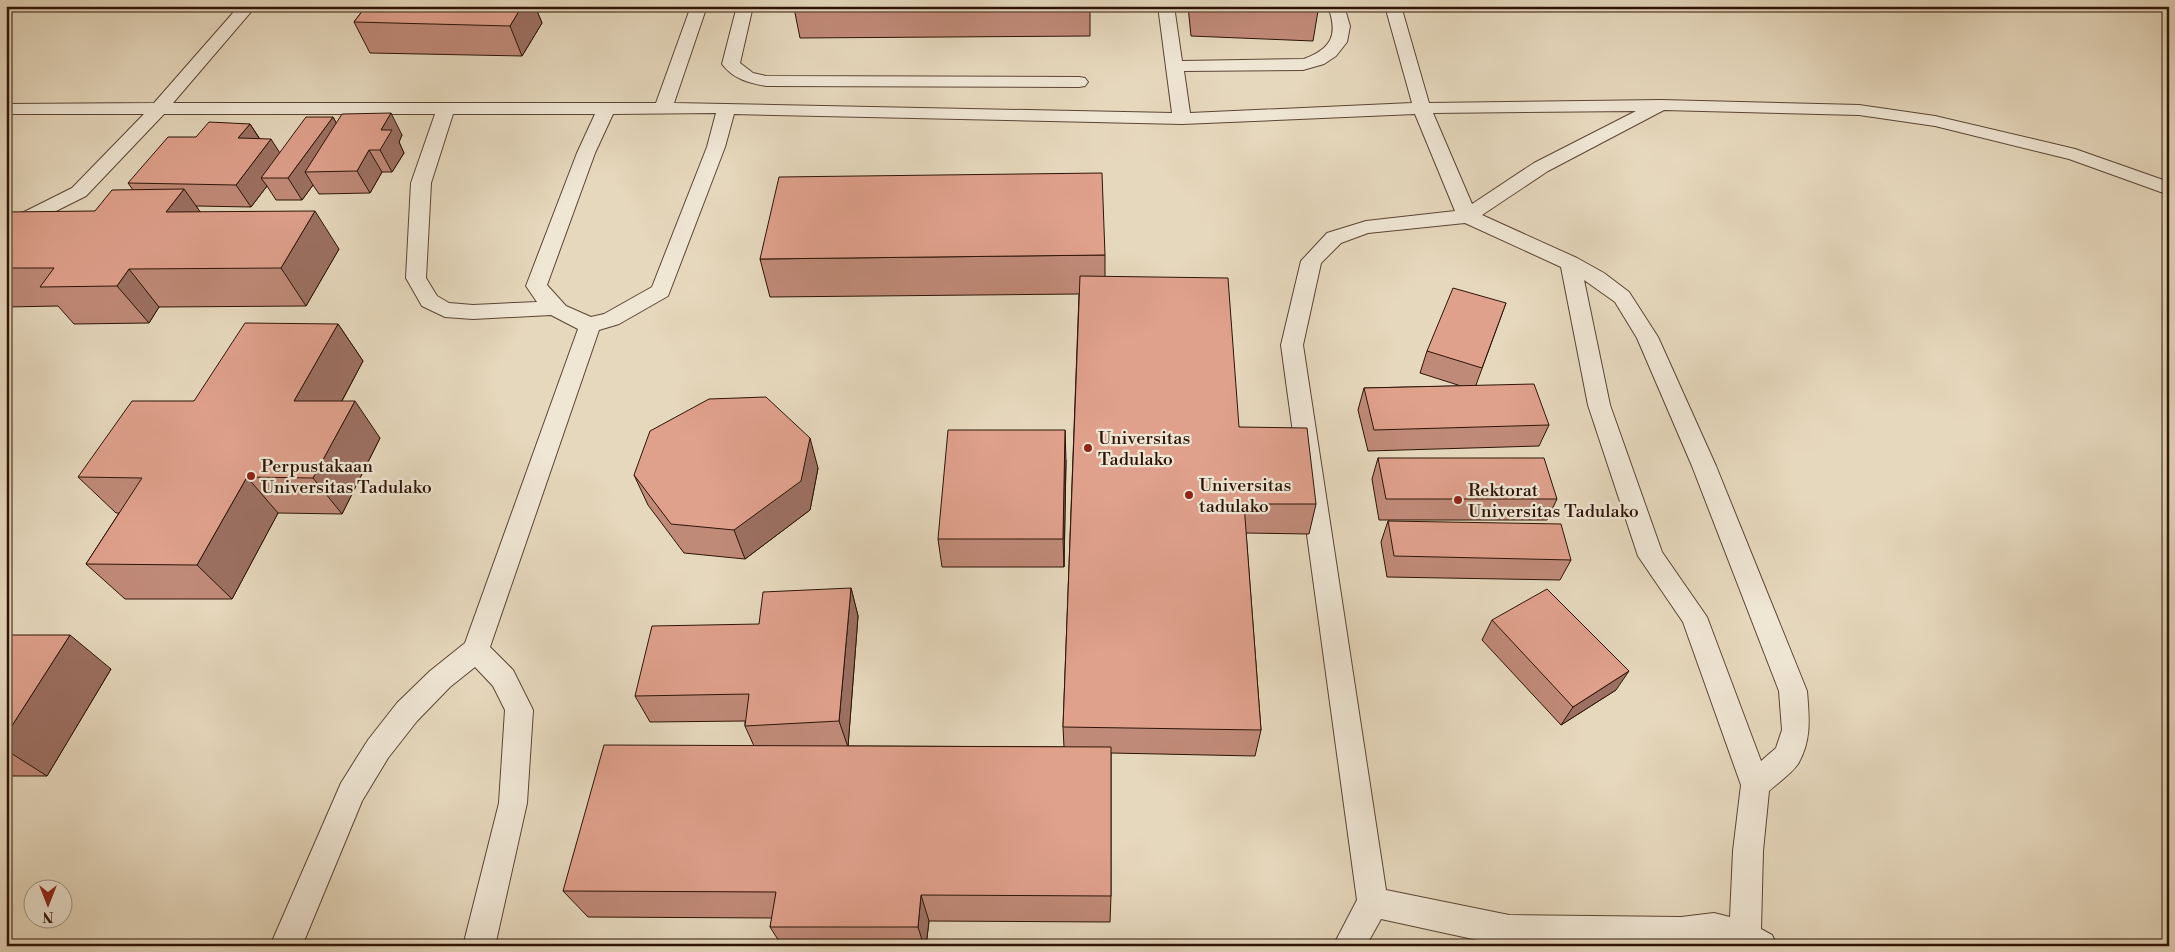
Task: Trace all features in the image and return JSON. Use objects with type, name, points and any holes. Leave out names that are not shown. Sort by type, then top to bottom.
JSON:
[{"type":"lane","points":[[6,224],[31,216],[79,192],[160,108],[248,6]]},
{"type":"lane","points":[[663,108],[699,6]]},
{"type":"lane","points":[[745,6],[731,64],[740,74],[749,78],[766,80],[1080,82]]},
{"type":"lane","points":[[1166,6],[1182,119]]},
{"type":"lane","points":[[1174,66],[1303,64],[1320,61],[1337,46],[1342,25],[1336,6]]},
{"type":"lane","points":[[1393,6],[1422,108],[1467,216],[1530,243],[1597,278],[1622,297],[1647,337],[1704,466],[1793,691],[1796,730],[1787,756],[1755,785]]},
{"type":"lane","points":[[6,109],[726,108],[1182,119],[1422,108],[1661,105],[1859,110],[1935,121],[2074,155],[2169,189]]},
{"type":"lane","points":[[1349,946],[1373,902],[1292,345],[1311,261],[1334,238],[1366,227],[1467,216],[1541,167],[1661,105]]},
{"type":"lane","points":[[446,108],[421,183],[416,278],[428,300],[445,310],[473,312],[554,308]]},
{"type":"lane","points":[[606,108],[586,152],[536,286],[554,308],[570,319],[590,325],[611,319],[661,291],[716,146],[726,108]]},
{"type":"lane","points":[[1373,902],[1509,931],[1684,939],[1714,928],[1753,941],[1748,851],[1755,785],[1694,617],[1651,556],[1599,406],[1570,263]]},
{"type":"lane","points":[[286,946],[351,793],[378,749],[414,705],[440,679],[476,650],[590,325]]},
{"type":"lane","points":[[476,650],[503,678],[519,710],[513,804],[479,946]]},
{"type":"building","points":[[366,6],[522,6],[510,26],[354,22]]},
{"type":"building","points":[[795,6],[994,6],[794,8]]},
{"type":"building","points":[[1198,6],[1317,6],[1318,11]]},
{"type":"building","points":[[391,113],[381,130],[392,130],[380,150],[369,150],[357,171],[305,172],[342,114]]},
{"type":"building","points":[[306,117],[333,117],[288,178],[261,178]]},
{"type":"building","points":[[209,122],[250,124],[238,138],[271,139],[236,185],[128,183],[168,137],[196,137]]},
{"type":"building","points":[[1102,173],[1105,255],[760,259],[779,177]]},
{"type":"building","points":[[184,189],[166,212],[315,211],[281,268],[129,269],[117,286],[40,287],[54,268],[6,268],[6,212],[95,211],[112,190]]},
{"type":"building","name":"Universitas tadulako","points":[[1080,276],[1228,278],[1239,427],[1307,428],[1316,504],[1244,504],[1261,730],[1063,727]]},
{"type":"building","points":[[1453,288],[1506,303],[1482,368],[1427,351]]},
{"type":"building","points":[[245,323],[338,324],[294,401],[355,401],[313,478],[247,477],[197,565],[86,564],[142,478],[78,477],[132,401],[194,401]]},
{"type":"building","points":[[1534,384],[1549,425],[1374,430],[1364,388]]},
{"type":"building","points":[[766,397],[810,438],[801,481],[734,530],[671,524],[634,475],[650,431],[709,399]]},
{"type":"building","points":[[948,430],[1065,430],[1063,539],[938,539]]},
{"type":"building","points":[[1378,458],[1544,458],[1557,499],[1386,499]]},
{"type":"building","points":[[1388,521],[1561,524],[1571,560],[1394,556]]},
{"type":"building","points":[[851,588],[839,721],[745,726],[749,694],[635,696],[652,626],[759,624],[763,592]]},
{"type":"building","points":[[1547,589],[1629,671],[1573,707],[1492,620]]},
{"type":"building","points":[[6,635],[70,635],[6,735]]},
{"type":"building","points":[[604,745],[1111,747],[1111,896],[921,895],[918,927],[770,927],[776,892],[563,891]]},
{"type":"place","name":"Universitas Tadulako","points":[[1088,448]]},
{"type":"place","name":"Perpustakaan Universitas Tadulako","points":[[251,476]]},
{"type":"place","name":"Universitas tadulako","points":[[1189,495]]},
{"type":"place","name":"Rektorat Universitas Tadulako","points":[[1458,500]]}]
